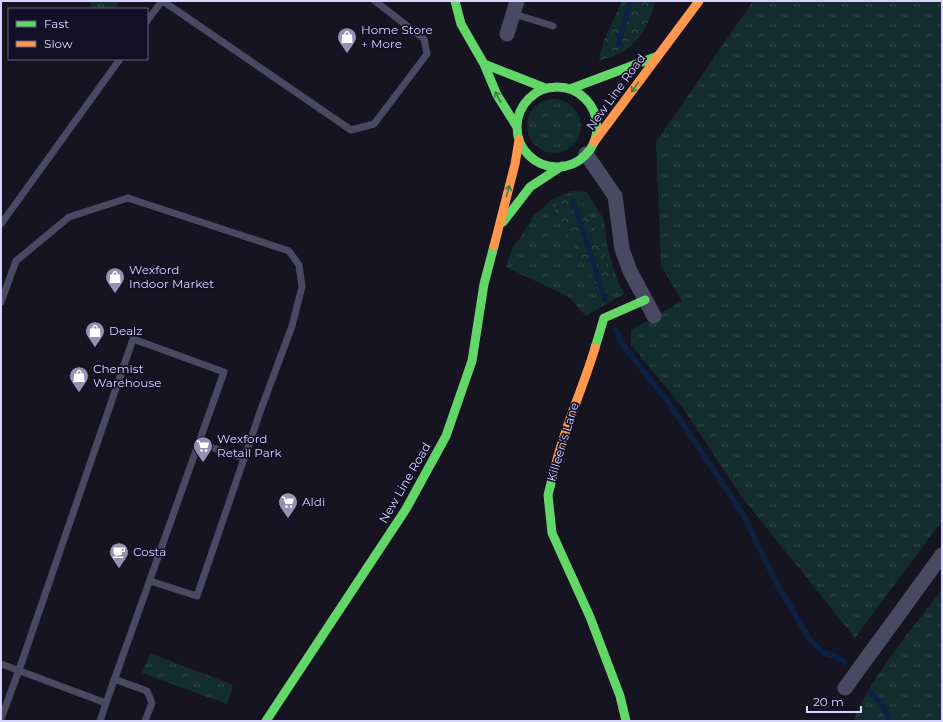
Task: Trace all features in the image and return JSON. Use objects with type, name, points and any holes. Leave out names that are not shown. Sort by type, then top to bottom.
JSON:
[{"type":"main road","points":[[456,1],[461,24],[484,64],[497,95],[517,127]]},
{"type":"main road","name":"New Line Road","points":[[590,148],[699,1]]},
{"type":"main road","name":"New Line Road","points":[[570,89],[658,56]]},
{"type":"main road","points":[[484,64],[545,88]]},
{"type":"main road","points":[[558,86],[570,89],[582,95],[590,104],[596,116],[597,130],[590,148],[575,162],[562,166],[548,166],[536,161],[526,152],[519,140],[517,127],[519,114],[525,102],[534,94],[545,88],[558,86]]},
{"type":"main road","name":"New Line Road","points":[[266,721],[406,509],[446,436],[472,361],[484,284],[515,164],[519,140]]},
{"type":"main road","name":"New Line Road","points":[[498,228],[530,187],[562,166]]},
{"type":"main road","name":"Killeen's Lane","points":[[626,721],[620,696],[590,617],[552,533],[548,495],[560,444],[588,372],[604,318],[646,300]]},
{"type":"street","points":[[507,34],[515,7]]},
{"type":"street","points":[[590,148],[615,196],[622,249],[630,271],[654,316]]},
{"type":"street","points":[[845,688],[942,555]]},
{"type":"lane","points":[[148,21],[162,1],[351,130],[374,124],[427,54],[424,38],[375,1]]},
{"type":"lane","points":[[515,7],[553,26]]},
{"type":"lane","points":[[1,224],[119,60]]},
{"type":"lane","points":[[1,302],[16,261],[69,217],[128,198],[289,250],[299,264],[302,287],[292,326],[244,458],[197,596],[150,581]]},
{"type":"lane","points":[[1,718],[3,709],[19,670],[133,339],[224,372],[100,721]]},
{"type":"lane","points":[[198,443],[244,458]]},
{"type":"lane","points":[[1,664],[106,703]]},
{"type":"lane","points":[[114,679],[147,691],[152,702],[145,721]]},
{"type":"green space","points":[[91,1],[119,1],[115,8],[89,8]]},
{"type":"green space","points":[[622,1],[655,1],[648,23],[634,43],[622,52],[599,61],[604,40]]},
{"type":"green space","points":[[753,1],[942,1],[942,521],[855,638],[741,496],[682,407],[631,345],[631,330],[682,301],[661,266],[656,142]]},
{"type":"green space","points":[[549,99],[559,99],[569,103],[577,111],[581,121],[581,131],[577,141],[569,149],[559,153],[549,153],[539,149],[531,141],[527,131],[527,121],[531,111],[539,103]]},
{"type":"green space","points":[[572,191],[587,192],[604,220],[608,250],[617,279],[624,294],[586,316],[567,296],[506,267],[513,246],[521,237],[534,215],[553,199]]},
{"type":"green space","points":[[573,195],[586,209],[600,243],[610,274],[610,284],[606,296],[596,285],[555,212],[557,200],[562,197]]},
{"type":"green space","points":[[942,589],[942,721],[853,721],[861,703],[882,669]]},
{"type":"green space","points":[[150,653],[233,685],[227,704],[142,673]]},
{"type":"waterway","points":[[618,45],[630,1]]},
{"type":"waterway","points":[[573,201],[605,299]]},
{"type":"waterway","points":[[616,330],[621,342],[671,406],[743,514],[776,582],[810,640],[824,653],[836,656],[844,662]]},
{"type":"waterway","points":[[869,691],[884,708],[888,721]]},
{"type":"traffic: fast","points":[[455,1],[461,24],[484,64],[497,95],[517,127]]},
{"type":"traffic: fast","points":[[570,89],[658,56]]},
{"type":"traffic: fast","points":[[484,64],[545,88]]},
{"type":"traffic: fast","points":[[557,87],[572,90],[585,99],[594,112],[597,127],[594,142],[585,155],[572,164],[557,167],[542,164],[529,155],[520,142],[517,127],[520,112],[529,99],[542,90],[557,87]]},
{"type":"traffic: fast","points":[[503,222],[530,187],[562,166]]},
{"type":"traffic: fast","points":[[266,721],[406,509],[446,436],[472,361],[484,284],[494,246]]},
{"type":"traffic: fast","points":[[595,348],[604,318],[645,300]]},
{"type":"traffic: fast","points":[[555,467],[548,495],[552,533],[590,617],[620,696],[626,721]]},
{"type":"traffic: slow","points":[[594,142],[699,1]]},
{"type":"traffic: slow","points":[[494,246],[515,164],[519,140]]},
{"type":"traffic: slow","points":[[555,467],[595,348]]},
{"type":"place","name":"Home Store + More","points":[[347,54]]},
{"type":"place","name":"Wexford Indoor Market","points":[[115,294]]},
{"type":"place","name":"Dealz","points":[[95,348]]},
{"type":"place","name":"Chemist Warehouse","points":[[79,393]]},
{"type":"place","name":"Wexford Retail Park","points":[[203,463]]},
{"type":"place","name":"Aldi","points":[[288,519]]},
{"type":"place","name":"Costa","points":[[119,569]]}]
